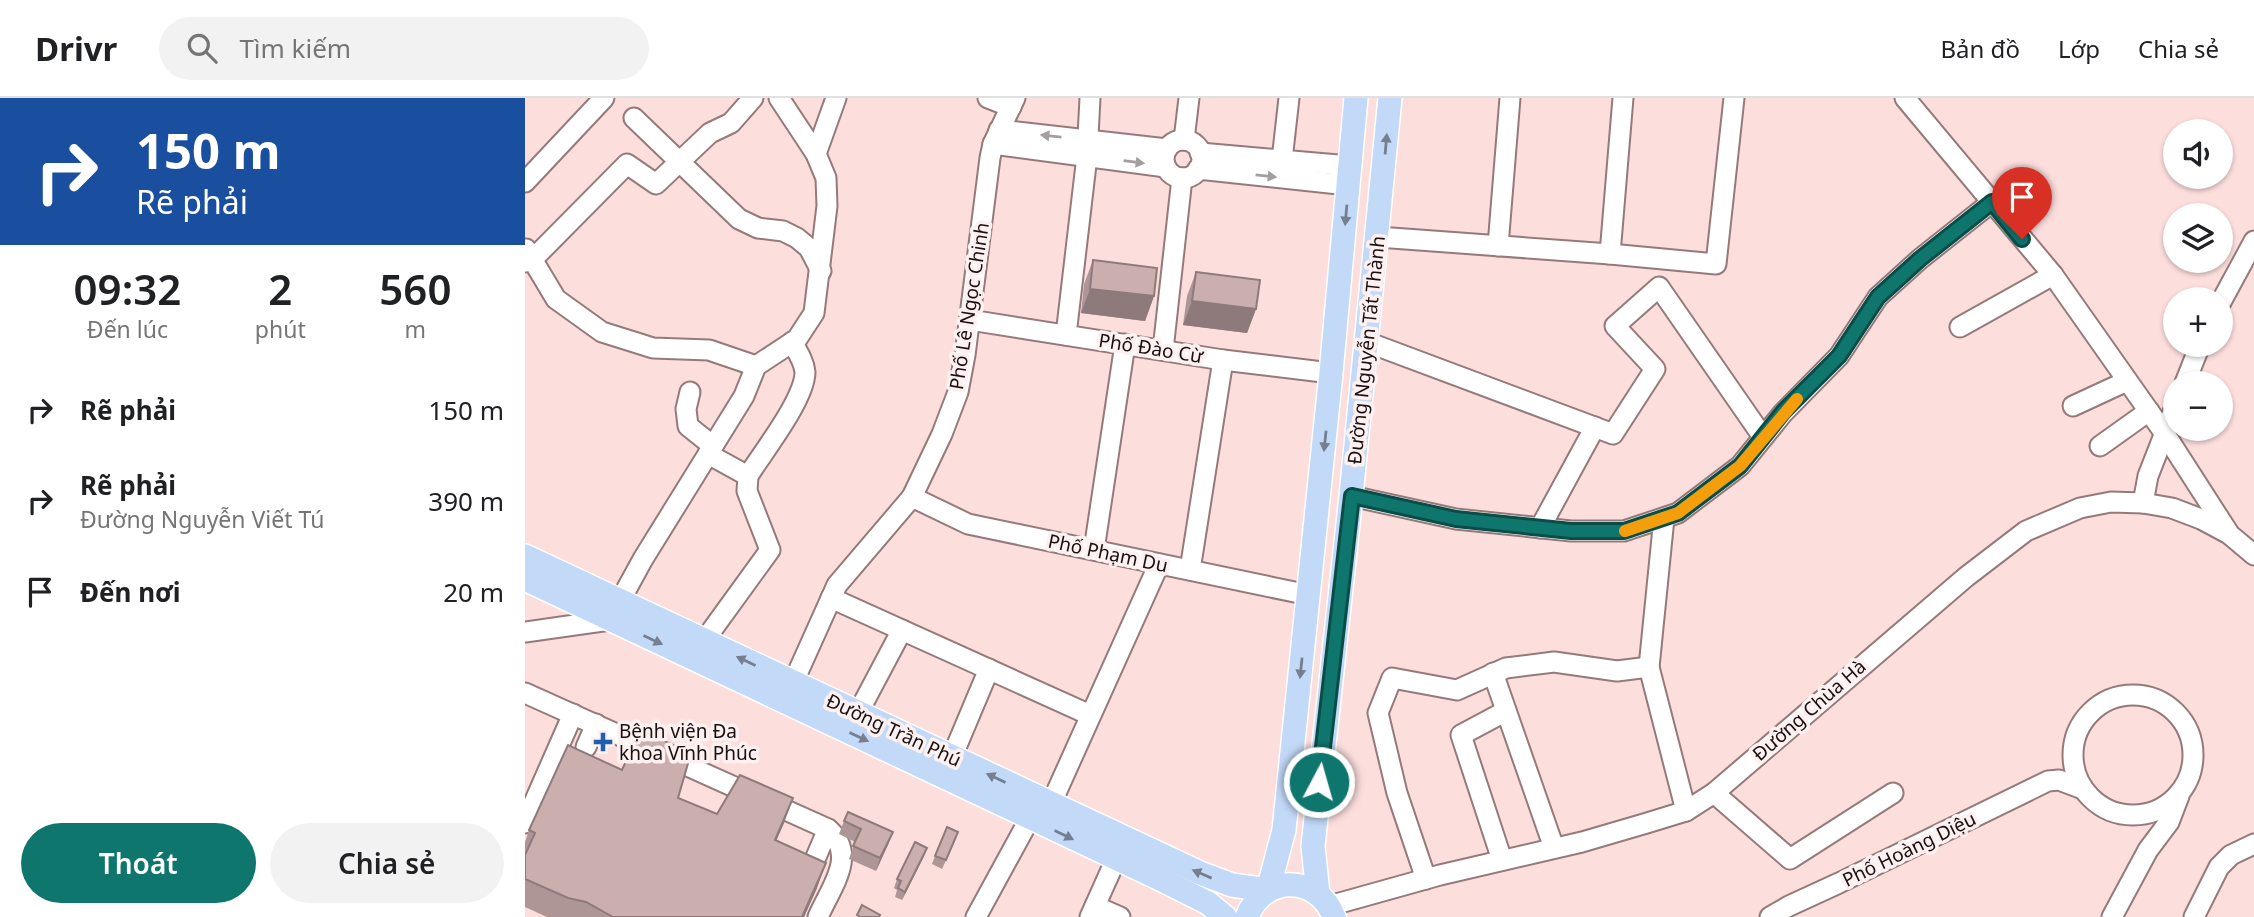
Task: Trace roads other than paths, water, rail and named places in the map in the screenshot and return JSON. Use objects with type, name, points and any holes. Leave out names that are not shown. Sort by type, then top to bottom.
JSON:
[{"type":"main road","name":"Đường Nguyễn Tất Thành","points":[[1268,890],[1284,830],[1356,98]]},
{"type":"main road","name":"Đường Nguyễn Tất Thành","points":[[1327,906],[1313,846],[1352,496],[1390,98]]},
{"type":"main road","points":[[1349,175],[1383,179]]},
{"type":"main road","name":"Đường Trần Phú","points":[[525,556],[615,611],[1030,818],[1199,898],[1226,917]]},
{"type":"main road","name":"Đường Trần Phú","points":[[525,579],[704,641],[1200,873],[1231,885],[1268,890],[1281,886],[1306,887],[1327,906]]},
{"type":"main road","points":[[1247,917],[1257,900],[1268,890]]},
{"type":"street","points":[[525,182],[604,98]]},
{"type":"street","points":[[753,98],[731,122],[711,133],[656,184],[627,164],[527,257],[555,299],[602,332],[653,348],[709,350],[756,366]]},
{"type":"street","points":[[525,632],[615,611],[643,559],[744,396],[756,366],[797,339],[814,313],[827,206],[826,178],[815,154],[779,98]]},
{"type":"street","points":[[815,154],[836,98]]},
{"type":"street","points":[[988,98],[1013,102]]},
{"type":"street","points":[[1066,335],[1090,98]]},
{"type":"street","points":[[1163,350],[1189,98]]},
{"type":"street","points":[[1282,160],[1289,98]]},
{"type":"street","points":[[1499,246],[1510,98]]},
{"type":"street","points":[[1609,254],[1623,98]]},
{"type":"street","points":[[1378,237],[1716,264],[1734,98]]},
{"type":"street","points":[[1906,98],[2053,275],[2163,431]]},
{"type":"street","name":"Phố Lê Ngọc Chinh","points":[[793,683],[837,585],[912,497],[942,434],[958,392],[970,320],[990,158],[996,137],[1013,102]]},
{"type":"street","points":[[634,118],[739,219],[758,228],[783,231],[797,238],[809,248],[821,271]]},
{"type":"street","points":[[996,137],[1349,175]]},
{"type":"street","points":[[1183,159],[1282,160],[1349,175]]},
{"type":"street","points":[[1352,496],[1456,519],[1571,531],[1624,531],[1678,513],[1740,466],[1783,412],[1839,356],[1878,297],[1920,259],[1992,202]]},
{"type":"street","points":[[2233,287],[2247,269],[2254,241]]},
{"type":"street","points":[[1960,327],[2053,275]]},
{"type":"street","points":[[1367,342],[1613,434],[1655,369],[1615,327],[1659,287],[1763,437]]},
{"type":"street","name":"Phố Đào Cừ","points":[[970,320],[1223,360],[1331,373]]},
{"type":"street","points":[[704,641],[769,550],[747,491],[748,476],[799,397],[805,372],[792,342]]},
{"type":"street","points":[[1094,550],[1125,344]]},
{"type":"street","points":[[1190,570],[1223,360]]},
{"type":"street","points":[[2073,406],[2127,381]]},
{"type":"street","points":[[689,392],[686,409],[688,426],[711,450],[748,476]]},
{"type":"street","points":[[2100,446],[2149,411]]},
{"type":"street","points":[[1540,528],[1595,427]]},
{"type":"street","points":[[2143,503],[2148,477],[2163,439]]},
{"type":"street","points":[[2169,441],[2229,534]]},
{"type":"street","name":"Phố Phạm Du","points":[[912,497],[968,524],[1309,594]]},
{"type":"street","name":"Đường Chùa Hà","points":[[1327,906],[1686,811],[1714,793],[1966,577],[2026,531],[2080,508],[2111,502],[2143,503],[2172,508],[2229,534],[2254,555]]},
{"type":"street","points":[[1664,518],[1649,667],[1686,811]]},
{"type":"street","points":[[1051,804],[1159,564]]},
{"type":"street","points":[[831,598],[1090,715]]},
{"type":"street","points":[[858,713],[902,630]]},
{"type":"street","points":[[1426,879],[1397,793],[1378,713],[1392,678],[1457,690],[1506,668],[1555,662],[1617,671],[1649,667]]},
{"type":"street","points":[[952,757],[989,669]]},
{"type":"street","points":[[1493,673],[1554,848]]},
{"type":"street","points":[[525,693],[828,829],[838,838],[843,850],[842,863],[818,917]]},
{"type":"street","points":[[2112,917],[2148,850],[2169,822],[2190,774],[2193,752],[2189,731],[2176,712],[2158,700],[2137,695],[2115,698],[2095,708],[2081,725],[2074,746],[2075,769],[2083,789],[2099,805],[2119,814],[2141,815],[2162,808],[2179,794]]},
{"type":"street","points":[[1502,860],[1461,735],[1506,711]]},
{"type":"street","points":[[525,823],[573,714]]},
{"type":"street","points":[[586,747],[596,724]]},
{"type":"street","name":"Phố Hoàng Diệu","points":[[1770,917],[2048,780],[2074,746]]},
{"type":"street","points":[[2048,780],[2059,780],[2083,789]]},
{"type":"street","points":[[1714,793],[1790,859],[1893,793]]},
{"type":"street","points":[[2132,814],[2146,840],[2148,850]]},
{"type":"street","points":[[976,917],[1030,818]]},
{"type":"street","points":[[815,857],[828,829]]},
{"type":"street","points":[[2194,917],[2219,867],[2231,855],[2254,844]]},
{"type":"street","points":[[1116,859],[1092,911],[1120,917]]},
{"type":"place","name":"Bệnh viện Đa khoa Vĩnh Phúc","points":[[603,742]]}]
